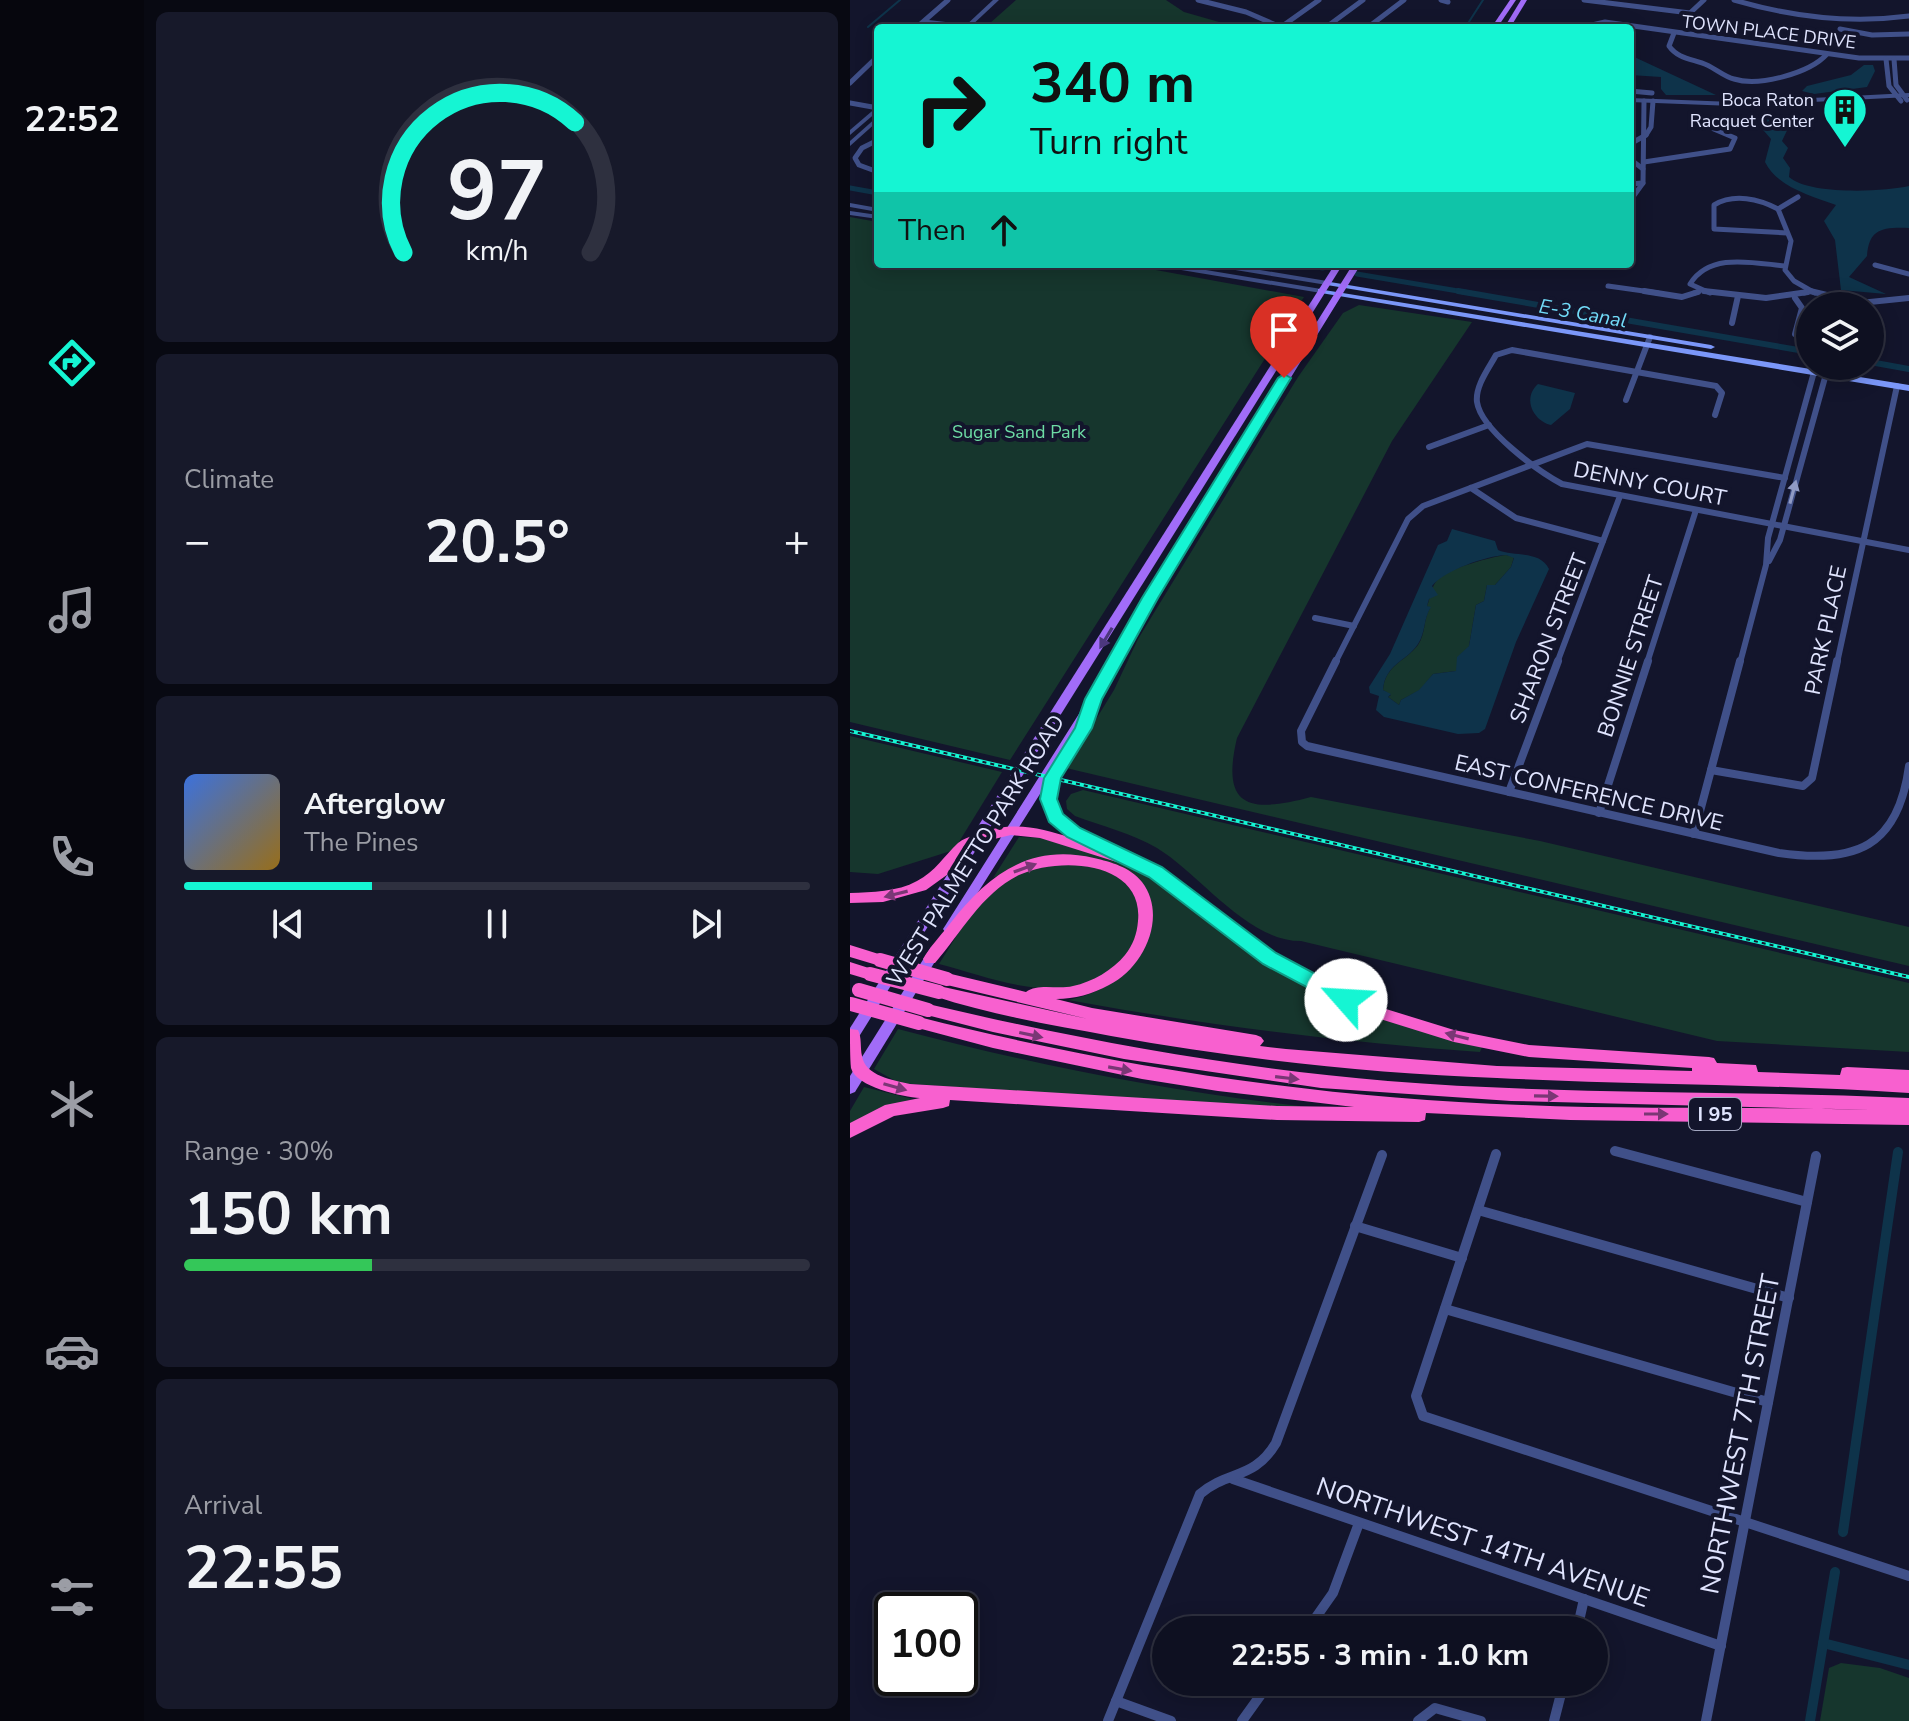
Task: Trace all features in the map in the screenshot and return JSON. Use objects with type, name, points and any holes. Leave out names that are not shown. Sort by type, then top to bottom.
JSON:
[{"type":"highway","points":[[1094,699],[1084,728],[1050,784],[1048,799],[1056,818],[1066,828],[1156,872],[1289,971],[1382,1014],[1429,1029],[1529,1051],[1702,1061],[1728,1069]]},
{"type":"highway","points":[[850,898],[883,897],[921,886],[946,868],[965,845],[1011,830],[1050,835],[1116,854]]},
{"type":"highway","points":[[850,968],[943,986],[1045,995],[1091,988],[1116,975],[1139,951],[1148,925],[1143,898],[1126,877],[1099,864],[1066,859],[1035,864],[1011,873],[983,893],[930,959]]},
{"type":"highway","name":"I 95","points":[[850,951],[943,986],[1212,1035],[1389,1055],[1544,1065],[1909,1077]]},
{"type":"highway","points":[[943,986],[958,997],[1132,1033],[1355,1062],[1496,1072],[1909,1086]]},
{"type":"highway","name":"I 95","points":[[853,996],[924,1016],[1016,1048],[1123,1069],[1265,1091],[1392,1105],[1522,1112],[1909,1118]]},
{"type":"highway","points":[[958,997],[1063,1008]]},
{"type":"highway","points":[[924,1016],[1131,1055],[1346,1084],[1522,1096],[1909,1105]]},
{"type":"highway","points":[[852,1036],[855,1072],[910,1091],[1277,1113],[1424,1116],[1522,1112]]},
{"type":"highway","points":[[850,1131],[879,1114],[918,1103],[1069,1100]]},
{"type":"main road","points":[[1497,24],[1513,0]]},
{"type":"main road","points":[[1509,24],[1524,0]]},
{"type":"main road","name":"WEST PALMETTO PARK ROAD","points":[[852,1036],[1336,268]]},
{"type":"main road","name":"WEST PALMETTO PARK ROAD","points":[[850,1088],[855,1072],[1094,699],[1207,504],[1355,268]]},
{"type":"main road","points":[[1324,287],[1796,365]]},
{"type":"main road","points":[[1884,378],[1909,381]]},
{"type":"main road","points":[[1870,380],[1909,388]]},
{"type":"main road","points":[[1191,500],[1207,504]]},
{"type":"street","points":[[922,24],[948,0]]},
{"type":"street","points":[[969,24],[996,0]]},
{"type":"street","points":[[979,24],[1006,0]]},
{"type":"street","points":[[1198,0],[1237,10],[1272,24]]},
{"type":"street","points":[[1305,0],[1316,2]]},
{"type":"street","points":[[1330,24],[1363,0]]},
{"type":"street","points":[[1372,24],[1404,0]]},
{"type":"street","points":[[1441,0],[1448,2]]},
{"type":"street","points":[[1584,0],[1690,13],[1704,0]]},
{"type":"street","points":[[1734,0],[1799,14],[1861,20],[1909,16]]},
{"type":"street","points":[[1287,24],[1316,2]]},
{"type":"street","points":[[926,21],[946,24]]},
{"type":"street","name":"TOWN PLACE DRIVE","points":[[1594,24],[1615,24]]},
{"type":"street","name":"TOWN PLACE DRIVE","points":[[1634,27],[1827,54],[1894,60],[1909,58]]},
{"type":"street","points":[[1840,29],[1872,35],[1909,34]]},
{"type":"street","points":[[1674,33],[1669,46],[1675,54],[1746,82],[1765,81],[1790,69],[1819,63],[1827,54]]},
{"type":"street","points":[[1886,59],[1889,86],[1904,98]]},
{"type":"street","points":[[850,83],[874,60]]},
{"type":"street","points":[[1894,60],[1896,85],[1904,98]]},
{"type":"street","points":[[1634,93],[1649,102]]},
{"type":"street","points":[[1634,103],[1755,109],[1904,98]]},
{"type":"street","points":[[850,102],[874,106]]},
{"type":"street","points":[[1639,120],[1649,102]]},
{"type":"street","points":[[1634,195],[1643,183],[1646,135],[1651,121],[1649,102]]},
{"type":"street","points":[[850,133],[874,111]]},
{"type":"street","points":[[1639,120],[1651,121]]},
{"type":"street","points":[[1639,120],[1646,135]]},
{"type":"street","points":[[850,144],[874,122]]},
{"type":"street","points":[[1634,161],[1643,165],[1730,149],[1735,138],[1709,127]]},
{"type":"street","points":[[1634,142],[1646,135]]},
{"type":"street","points":[[874,143],[856,156],[857,164],[874,171]]},
{"type":"street","points":[[1634,184],[1643,183]]},
{"type":"street","points":[[1778,209],[1798,197]]},
{"type":"street","points":[[1778,209],[1752,200],[1720,201],[1714,205],[1714,229],[1787,233]]},
{"type":"street","points":[[850,205],[874,209]]},
{"type":"street","points":[[1778,209],[1791,245],[1785,266],[1793,282],[1808,292]]},
{"type":"street","points":[[850,213],[874,216]]},
{"type":"street","points":[[1698,292],[1691,286],[1691,280],[1715,264],[1785,266]]},
{"type":"street","points":[[1875,265],[1909,274]]},
{"type":"street","points":[[1186,268],[1324,287]]},
{"type":"street","points":[[1231,268],[1324,287]]},
{"type":"street","points":[[1608,286],[1682,297],[1698,292],[1795,298],[1802,308],[1795,334]]},
{"type":"street","points":[[1732,323],[1738,296]]},
{"type":"street","points":[[1884,303],[1909,298]]},
{"type":"street","points":[[1626,400],[1648,341]]},
{"type":"street","points":[[1429,447],[1489,425],[1479,410],[1478,393],[1496,355],[1503,351],[1637,372],[1720,389],[1722,393],[1715,415]]},
{"type":"street","points":[[1694,834],[1766,565],[1772,524],[1816,380]]},
{"type":"street","points":[[1766,565],[1783,527],[1817,380]]},
{"type":"street","name":"PARK PLACE","points":[[1711,770],[1795,787],[1809,783],[1897,386]]},
{"type":"street","name":"DENNY COURT","points":[[1489,425],[1532,464],[1562,484],[1909,550]]},
{"type":"street","points":[[1315,618],[1354,626],[1411,516],[1423,506],[1574,447],[1600,444],[1785,478]]},
{"type":"street","points":[[1471,488],[1499,511],[1520,522],[1603,541]]},
{"type":"street","name":"SHARON STREET","points":[[1509,792],[1620,496]]},
{"type":"street","name":"BONNIE STREET","points":[[1599,813],[1696,510]]},
{"type":"street","name":"EAST CONFERENCE DRIVE","points":[[1354,626],[1301,731],[1302,742],[1308,746],[1694,834],[1794,855],[1823,856],[1863,846],[1883,834],[1897,817],[1909,766]]},
{"type":"street","points":[[1615,1151],[1807,1202]]},
{"type":"street","points":[[1496,1154],[1416,1396],[1417,1407],[1432,1421],[1909,1576]]},
{"type":"street","points":[[1108,1721],[1200,1494],[1217,1479],[1232,1479],[1261,1466],[1276,1443],[1382,1155]]},
{"type":"street","name":"NORTHWEST 7TH STREET","points":[[1706,1721],[1816,1156]]},
{"type":"street","points":[[1478,1210],[1789,1298]]},
{"type":"street","points":[[1355,1226],[1462,1258]]},
{"type":"street","points":[[1445,1309],[1768,1402]]},
{"type":"street","name":"NORTHWEST 14TH AVENUE","points":[[1232,1479],[1721,1646]]},
{"type":"street","points":[[1317,1616],[1333,1593],[1359,1523]]},
{"type":"street","points":[[1580,1616],[1584,1599]]},
{"type":"street","points":[[1242,1721],[1260,1696]]},
{"type":"street","points":[[1554,1721],[1560,1696]]},
{"type":"street","points":[[1116,1701],[1171,1721]]},
{"type":"street","points":[[1418,1721],[1424,1713],[1435,1708],[1481,1721]]},
{"type":"green space","points":[[1016,0],[1166,0],[1184,12],[1226,24],[989,24]]},
{"type":"green space","name":"Sugar Sand Park","points":[[850,217],[874,221],[874,268],[1145,268],[1304,297],[1010,760],[850,722]]},
{"type":"green space","points":[[1359,305],[1472,322],[1392,441],[1237,738],[1233,779],[1237,792],[1245,800],[1257,804],[1272,805],[1311,797],[1540,841],[1909,927],[1909,966],[1066,768],[1114,690],[1138,639],[1298,377],[1343,313]]},
{"type":"green space","points":[[1506,555],[1514,557],[1511,567],[1495,585],[1487,585],[1484,601],[1476,605],[1469,646],[1456,671],[1433,674],[1420,690],[1401,700],[1399,705],[1388,697],[1391,695],[1383,690],[1387,675],[1421,640],[1430,608],[1427,606],[1437,580],[1461,567]]},
{"type":"green space","points":[[850,736],[1002,772],[954,850],[878,874],[850,872]]},
{"type":"green space","points":[[1083,790],[1909,983],[1909,1052],[1717,1041],[1281,938],[1243,919],[1157,848],[1128,834],[1075,816],[1067,809],[1066,801],[1071,794]]},
{"type":"green space","points":[[1019,837],[1041,838],[1134,864],[1311,988],[1383,1020],[1482,1047],[1480,1052],[1273,1032],[1068,1000],[1102,988],[1130,967],[1148,937],[1151,920],[1149,902],[1106,862],[1024,863],[993,878]]},
{"type":"green space","points":[[1047,864],[1097,868],[1113,874],[1128,887],[1138,904],[1141,924],[1136,943],[1125,959],[1090,982],[1055,988],[1022,986],[939,964],[972,911],[1009,877]]},
{"type":"green space","points":[[898,1029],[1098,1075],[1199,1093],[1300,1106],[1300,1112],[899,1083],[874,1069]]},
{"type":"green space","points":[[864,1087],[913,1099],[886,1106],[850,1124],[850,1111]]},
{"type":"green space","points":[[1841,1663],[1880,1668],[1909,1678],[1909,1721],[1820,1721],[1829,1668]]},
{"type":"water","points":[[1634,57],[1716,95],[1666,95],[1661,89],[1661,77],[1634,75]]},
{"type":"water","points":[[1864,65],[1873,65],[1875,71],[1867,87],[1814,94],[1802,91],[1807,86],[1851,75]]},
{"type":"water","points":[[1767,118],[1792,120],[1782,141],[1788,148],[1783,158],[1790,168],[1789,177],[1799,183],[1847,190],[1909,186],[1909,228],[1884,229],[1874,235],[1867,256],[1849,277],[1882,292],[1841,290],[1835,240],[1824,221],[1836,205],[1796,190],[1771,171],[1765,162],[1771,139],[1757,123]]},
{"type":"water","points":[[1538,384],[1575,393],[1570,409],[1551,425],[1539,419],[1530,402]]},
{"type":"water","points":[[1452,529],[1495,541],[1498,550],[1504,552],[1533,556],[1549,569],[1516,642],[1485,729],[1479,733],[1458,734],[1384,717],[1376,710],[1379,696],[1370,693],[1369,687],[1390,654],[1438,545],[1447,541]],"holes":[[[1506,555],[1514,558],[1511,567],[1495,585],[1487,585],[1484,601],[1476,605],[1469,646],[1457,657],[1456,671],[1433,674],[1399,705],[1388,697],[1391,694],[1383,690],[1388,674],[1421,639],[1431,607],[1427,606],[1429,599],[1438,595],[1432,586],[1456,569],[1477,561]]]},
{"type":"waterway","points":[[868,27],[900,0]]},
{"type":"waterway","points":[[1468,24],[1483,0]]},
{"type":"waterway","name":"E-3 Canal","points":[[850,188],[874,192]]},
{"type":"waterway","name":"E-3 Canal","points":[[1357,274],[1470,293]]},
{"type":"waterway","name":"E-3 Canal","points":[[1458,291],[1796,350]]},
{"type":"waterway","name":"E-3 Canal","points":[[1884,365],[1909,369]]},
{"type":"waterway","points":[[1843,1532],[1898,1152]]},
{"type":"waterway","points":[[1823,1643],[1835,1572]]},
{"type":"waterway","points":[[1810,1721],[1823,1643]]},
{"type":"waterway","points":[[1823,1643],[1909,1665]]},
{"type":"railway","points":[[850,731],[1909,977]]},
{"type":"place","name":"Boca Raton Racquet Center","points":[[1845,149]]},
{"type":"route","points":[[1284,378],[1150,598],[1094,699],[1084,728],[1053,778],[1048,788],[1048,799],[1056,818],[1073,832],[1156,872],[1269,958],[1346,1000]]}]
